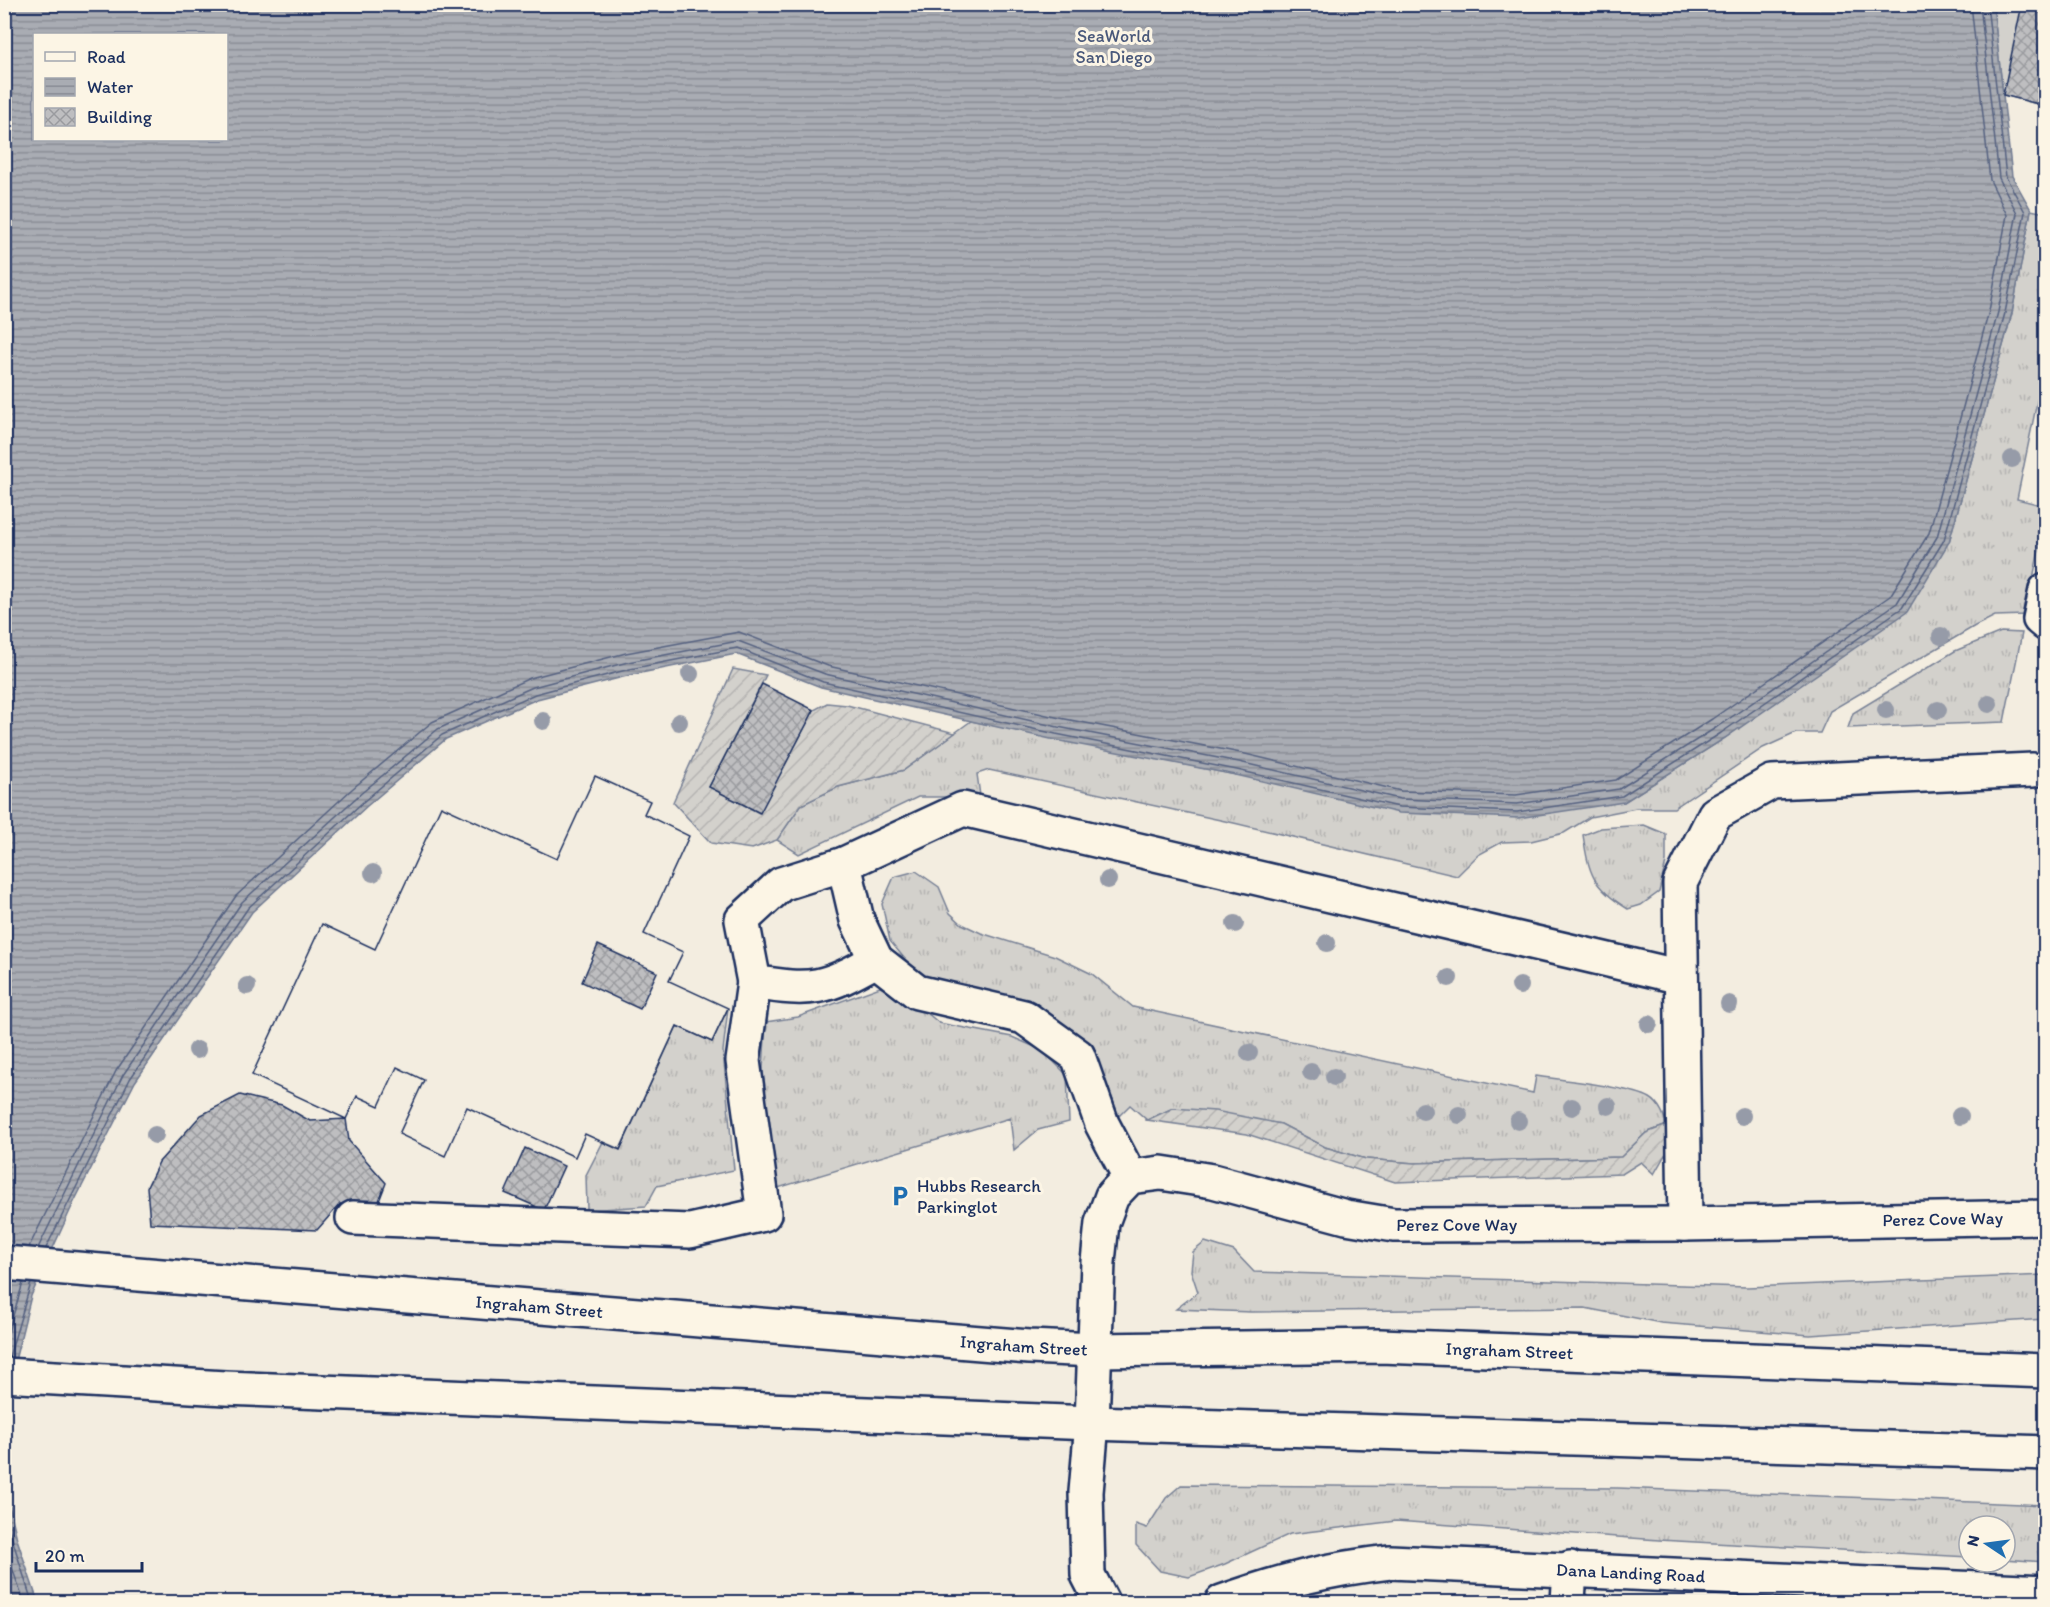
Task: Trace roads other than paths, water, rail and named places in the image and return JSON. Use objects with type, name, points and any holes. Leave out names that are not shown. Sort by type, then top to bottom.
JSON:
[{"type":"main road","points":[[2046,590],[2040,619],[2046,624]]},
{"type":"main road","points":[[1685,1224],[1680,883],[1715,814],[1772,782],[2033,770]]},
{"type":"main road","points":[[353,1218],[690,1231],[764,1214],[743,1061],[754,982],[742,920],[781,884],[844,864],[963,809],[1681,976]]},
{"type":"main road","points":[[844,864],[856,920],[876,960],[917,992],[1024,1017],[1078,1056],[1102,1124],[1130,1177],[1112,1196],[1102,1222],[1097,1276],[1092,1423],[1086,1492],[1088,1575],[1102,1602]]},
{"type":"main road","points":[[754,982],[798,989],[838,982],[876,960]]},
{"type":"main road","name":"Perez Cove Way","points":[[1130,1177],[1161,1173],[1213,1181],[1346,1216],[1394,1225],[1685,1224],[2046,1217]]},
{"type":"main road","name":"Ingraham Street","points":[[4,1263],[1029,1347],[1095,1350],[1380,1346],[2046,1371]]},
{"type":"main road","points":[[1977,1369],[2046,1359]]},
{"type":"main road","points":[[4,1375],[1092,1423],[2046,1453]]},
{"type":"main road","name":"Dana Landing Road","points":[[1222,1602],[1257,1597],[1333,1569],[1390,1562],[1570,1568],[1848,1592],[2046,1592]]},
{"type":"main road","points":[[1568,1602],[1570,1568]]},
{"type":"water","points":[[5,5],[1993,5],[2012,176],[2031,210],[2012,313],[1949,542],[1907,612],[1725,738],[1624,802],[1518,818],[1399,813],[1236,775],[1055,740],[821,687],[736,654],[631,675],[537,699],[446,739],[367,806],[252,912],[135,1082],[74,1202],[31,1296],[5,1401]]},
{"type":"water","points":[[5,1486],[17,1539],[38,1602],[5,1602]]},
{"type":"place","name":"Hubbs Research Parkinglot","points":[[900,1196]]},
{"type":"park label","name":"SeaWorld San Diego","points":[[1114,46]]}]
